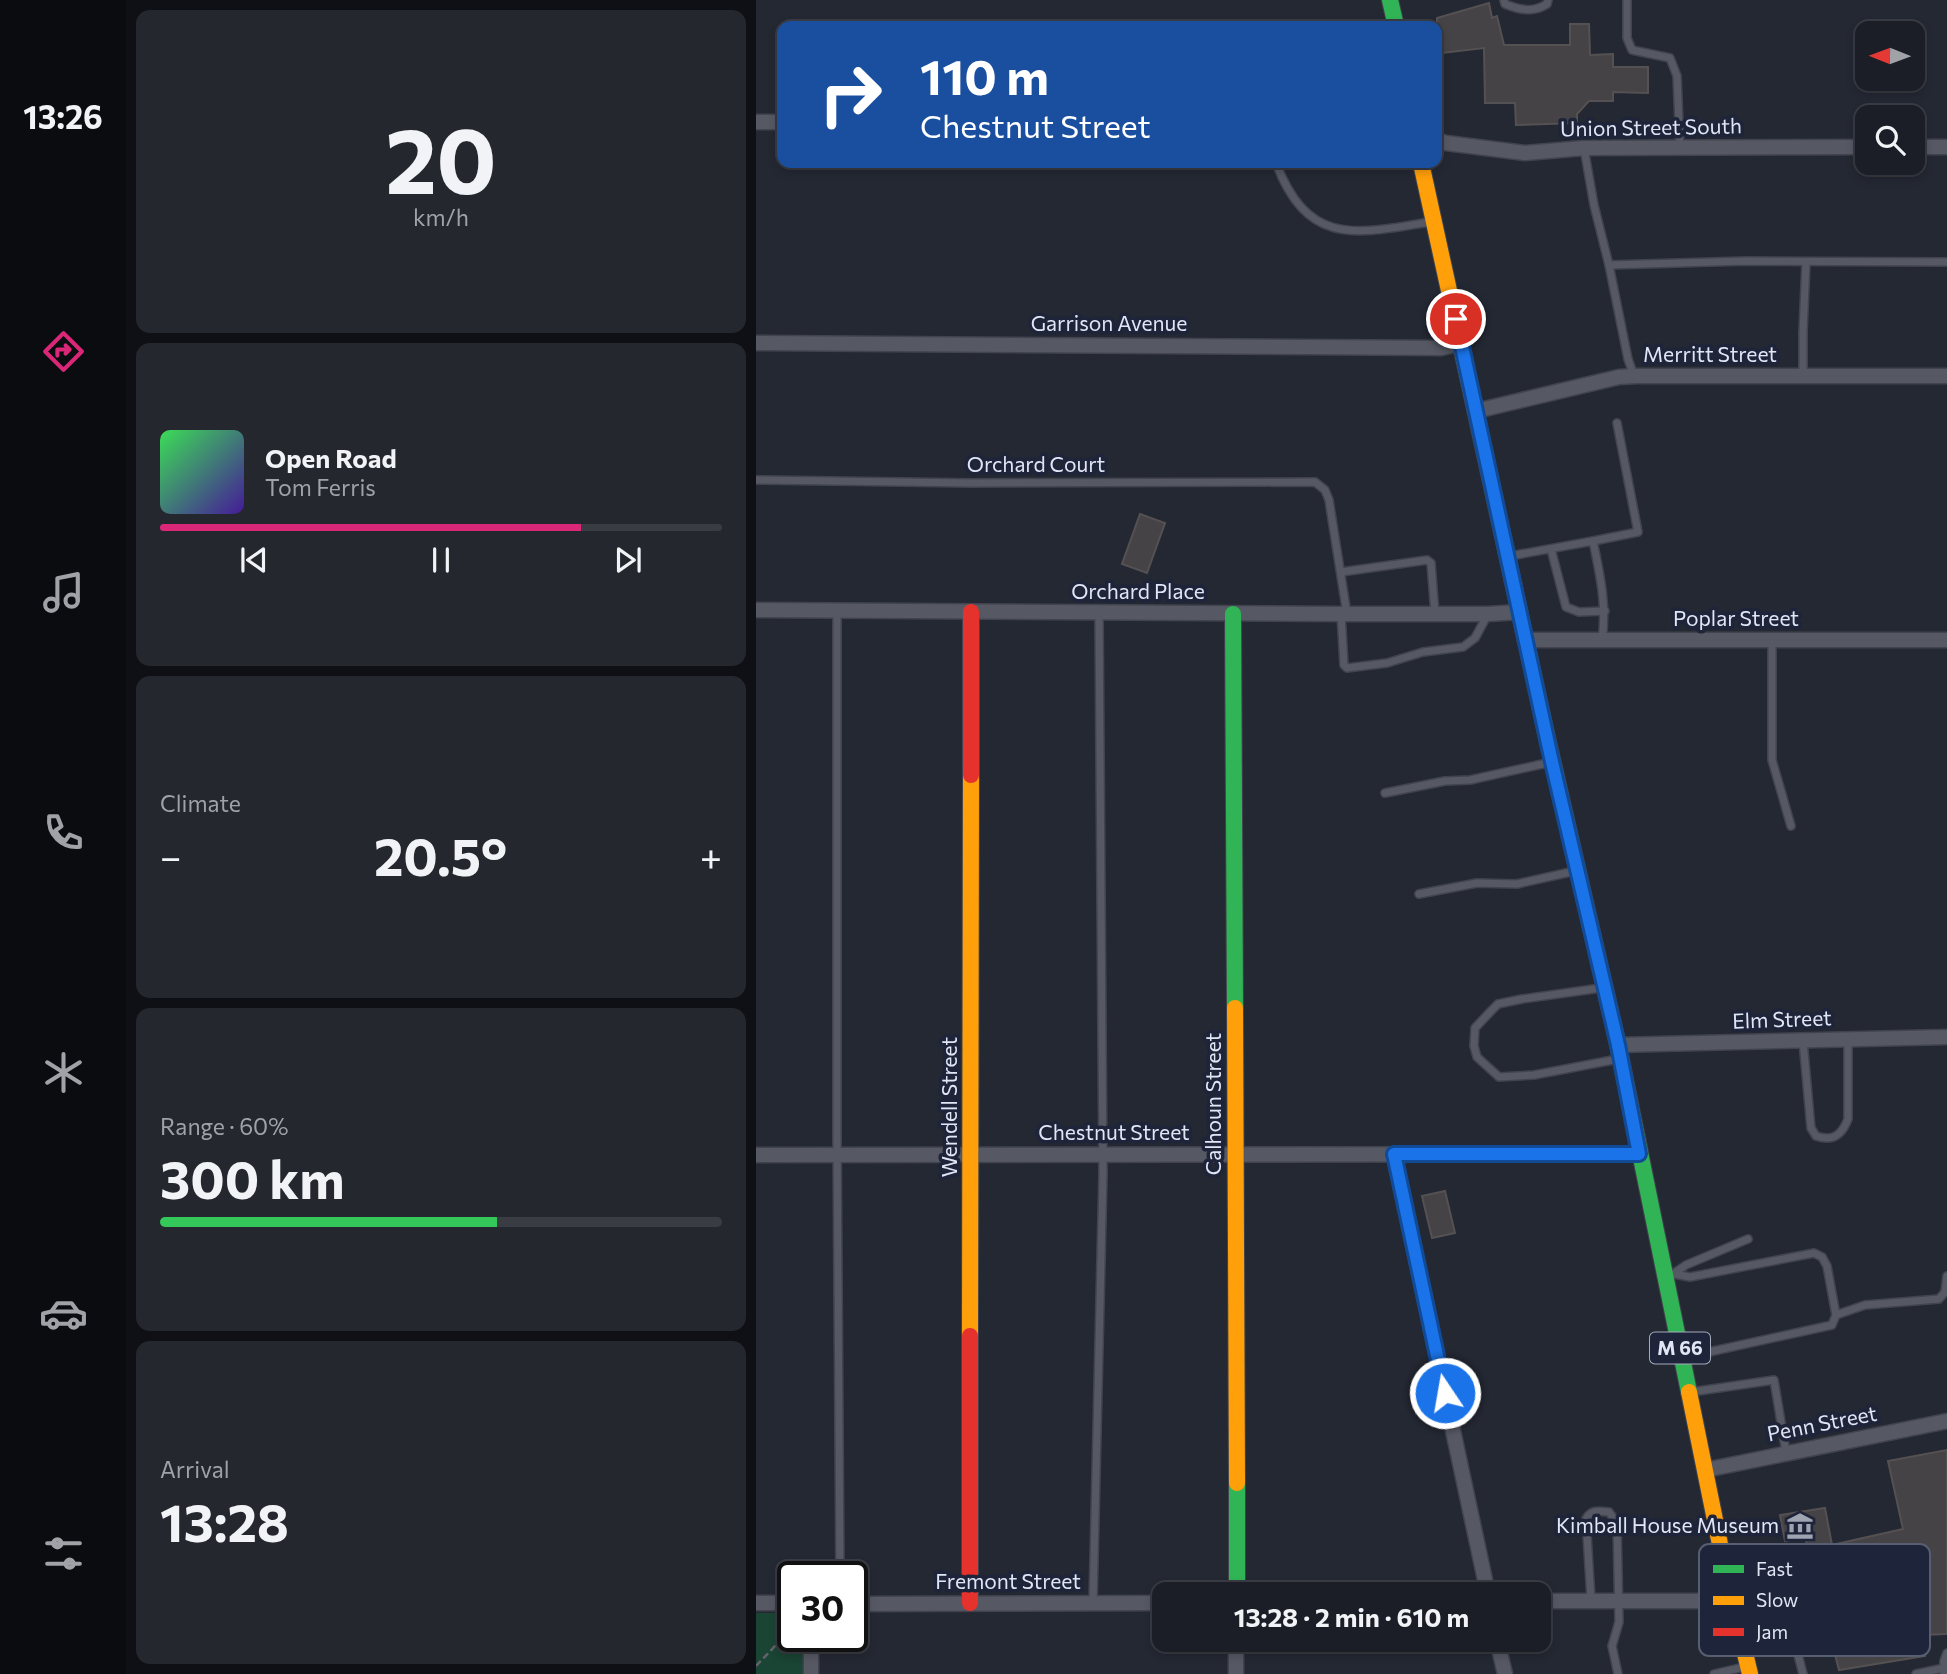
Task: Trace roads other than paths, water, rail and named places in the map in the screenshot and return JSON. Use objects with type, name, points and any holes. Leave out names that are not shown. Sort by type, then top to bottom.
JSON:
[{"type":"street","points":[[1390,0],[1395,21]]},
{"type":"street","points":[[756,122],[777,122]]},
{"type":"street","name":"Union Street South","points":[[1442,142],[1525,152],[1584,148],[1855,147]]},
{"type":"street","points":[[1925,147],[1947,147]]},
{"type":"street","name":"M 66","points":[[1422,168],[1552,762],[1605,987],[1639,1154],[1670,1275],[1682,1358],[1720,1544]]},
{"type":"street","name":"Garrison Avenue","points":[[756,343],[1441,348],[1462,343]]},
{"type":"street","name":"Merritt Street","points":[[1476,411],[1619,377],[1947,376]]},
{"type":"street","name":"Orchard Place","points":[[756,610],[1233,614],[1519,612]]},
{"type":"street","name":"Wendell Street","points":[[970,1603],[971,612]]},
{"type":"street","name":"Calhoun Street","points":[[1233,614],[1237,1582]]},
{"type":"street","name":"Poplar Street","points":[[1525,640],[1947,640]]},
{"type":"street","name":"Elm Street","points":[[1619,1052],[1803,1040],[1947,1037]]},
{"type":"street","points":[[1394,1154],[1485,1582]]},
{"type":"street","name":"Chestnut Street","points":[[756,1155],[1639,1154]]},
{"type":"street","name":"Penn Street","points":[[1705,1470],[1947,1420]]},
{"type":"street","points":[[1551,1601],[1699,1601]]},
{"type":"street","points":[[756,1602],[777,1603]]},
{"type":"street","name":"Fremont Street","points":[[868,1604],[1152,1603]]},
{"type":"street","points":[[811,1652],[811,1674]]},
{"type":"street","points":[[1236,1652],[1236,1674]]},
{"type":"street","points":[[1500,1652],[1505,1674]]},
{"type":"lane","points":[[1504,0],[1505,4],[1520,10],[1538,9],[1547,4],[1548,0]]},
{"type":"lane","points":[[1627,0],[1627,38],[1632,50],[1670,58],[1674,64],[1677,76],[1680,149]]},
{"type":"lane","points":[[1584,148],[1594,205],[1634,376]]},
{"type":"lane","points":[[1278,168],[1285,186],[1311,218],[1332,228],[1367,232],[1432,221]]},
{"type":"lane","points":[[1609,265],[1746,261],[1947,262]]},
{"type":"lane","points":[[1804,376],[1802,332],[1807,262]]},
{"type":"lane","points":[[1507,557],[1638,532],[1617,423]]},
{"type":"lane","name":"Orchard Court","points":[[756,480],[971,483],[1315,482],[1325,490],[1329,500],[1341,572]]},
{"type":"lane","points":[[1592,541],[1604,590],[1602,640]]},
{"type":"lane","points":[[1551,549],[1566,607],[1579,612],[1605,611]]},
{"type":"lane","points":[[1436,614],[1431,563],[1427,560],[1341,572],[1344,665],[1347,668],[1387,663],[1412,654],[1463,647],[1475,638],[1489,614]]},
{"type":"lane","points":[[837,611],[840,1561]]},
{"type":"lane","points":[[1093,1603],[1102,1154],[1099,612]]},
{"type":"lane","points":[[1772,640],[1772,760],[1791,826]]},
{"type":"lane","points":[[1385,793],[1445,781],[1470,780],[1552,762]]},
{"type":"lane","points":[[1419,894],[1476,883],[1517,884],[1578,870]]},
{"type":"lane","points":[[1605,987],[1499,1004],[1475,1028],[1474,1046],[1477,1057],[1499,1077],[1534,1075],[1619,1052]]},
{"type":"lane","points":[[1803,1040],[1811,1128],[1816,1136],[1824,1139],[1835,1138],[1844,1131],[1848,1119],[1848,1039]]},
{"type":"lane","points":[[1670,1275],[1686,1265],[1748,1239]]},
{"type":"lane","points":[[1670,1275],[1690,1278],[1814,1254],[1822,1257],[1827,1266],[1836,1315],[1832,1325],[1682,1358]]},
{"type":"lane","points":[[1836,1315],[1865,1305],[1939,1299],[1945,1292],[1947,1276]]},
{"type":"lane","points":[[1689,1392],[1774,1380],[1786,1452]]},
{"type":"lane","points":[[1591,1599],[1586,1519],[1594,1511],[1609,1512],[1617,1522],[1619,1627],[1612,1647],[1618,1674]]},
{"type":"lane","points":[[1916,1674],[1944,1671],[1947,1653]]},
{"type":"lane","points":[[1798,1656],[1803,1674]]},
{"type":"lane","points":[[1714,1674],[1749,1670]]},
{"type":"place","name":"Kimball House Museum","points":[[1800,1526]]}]
